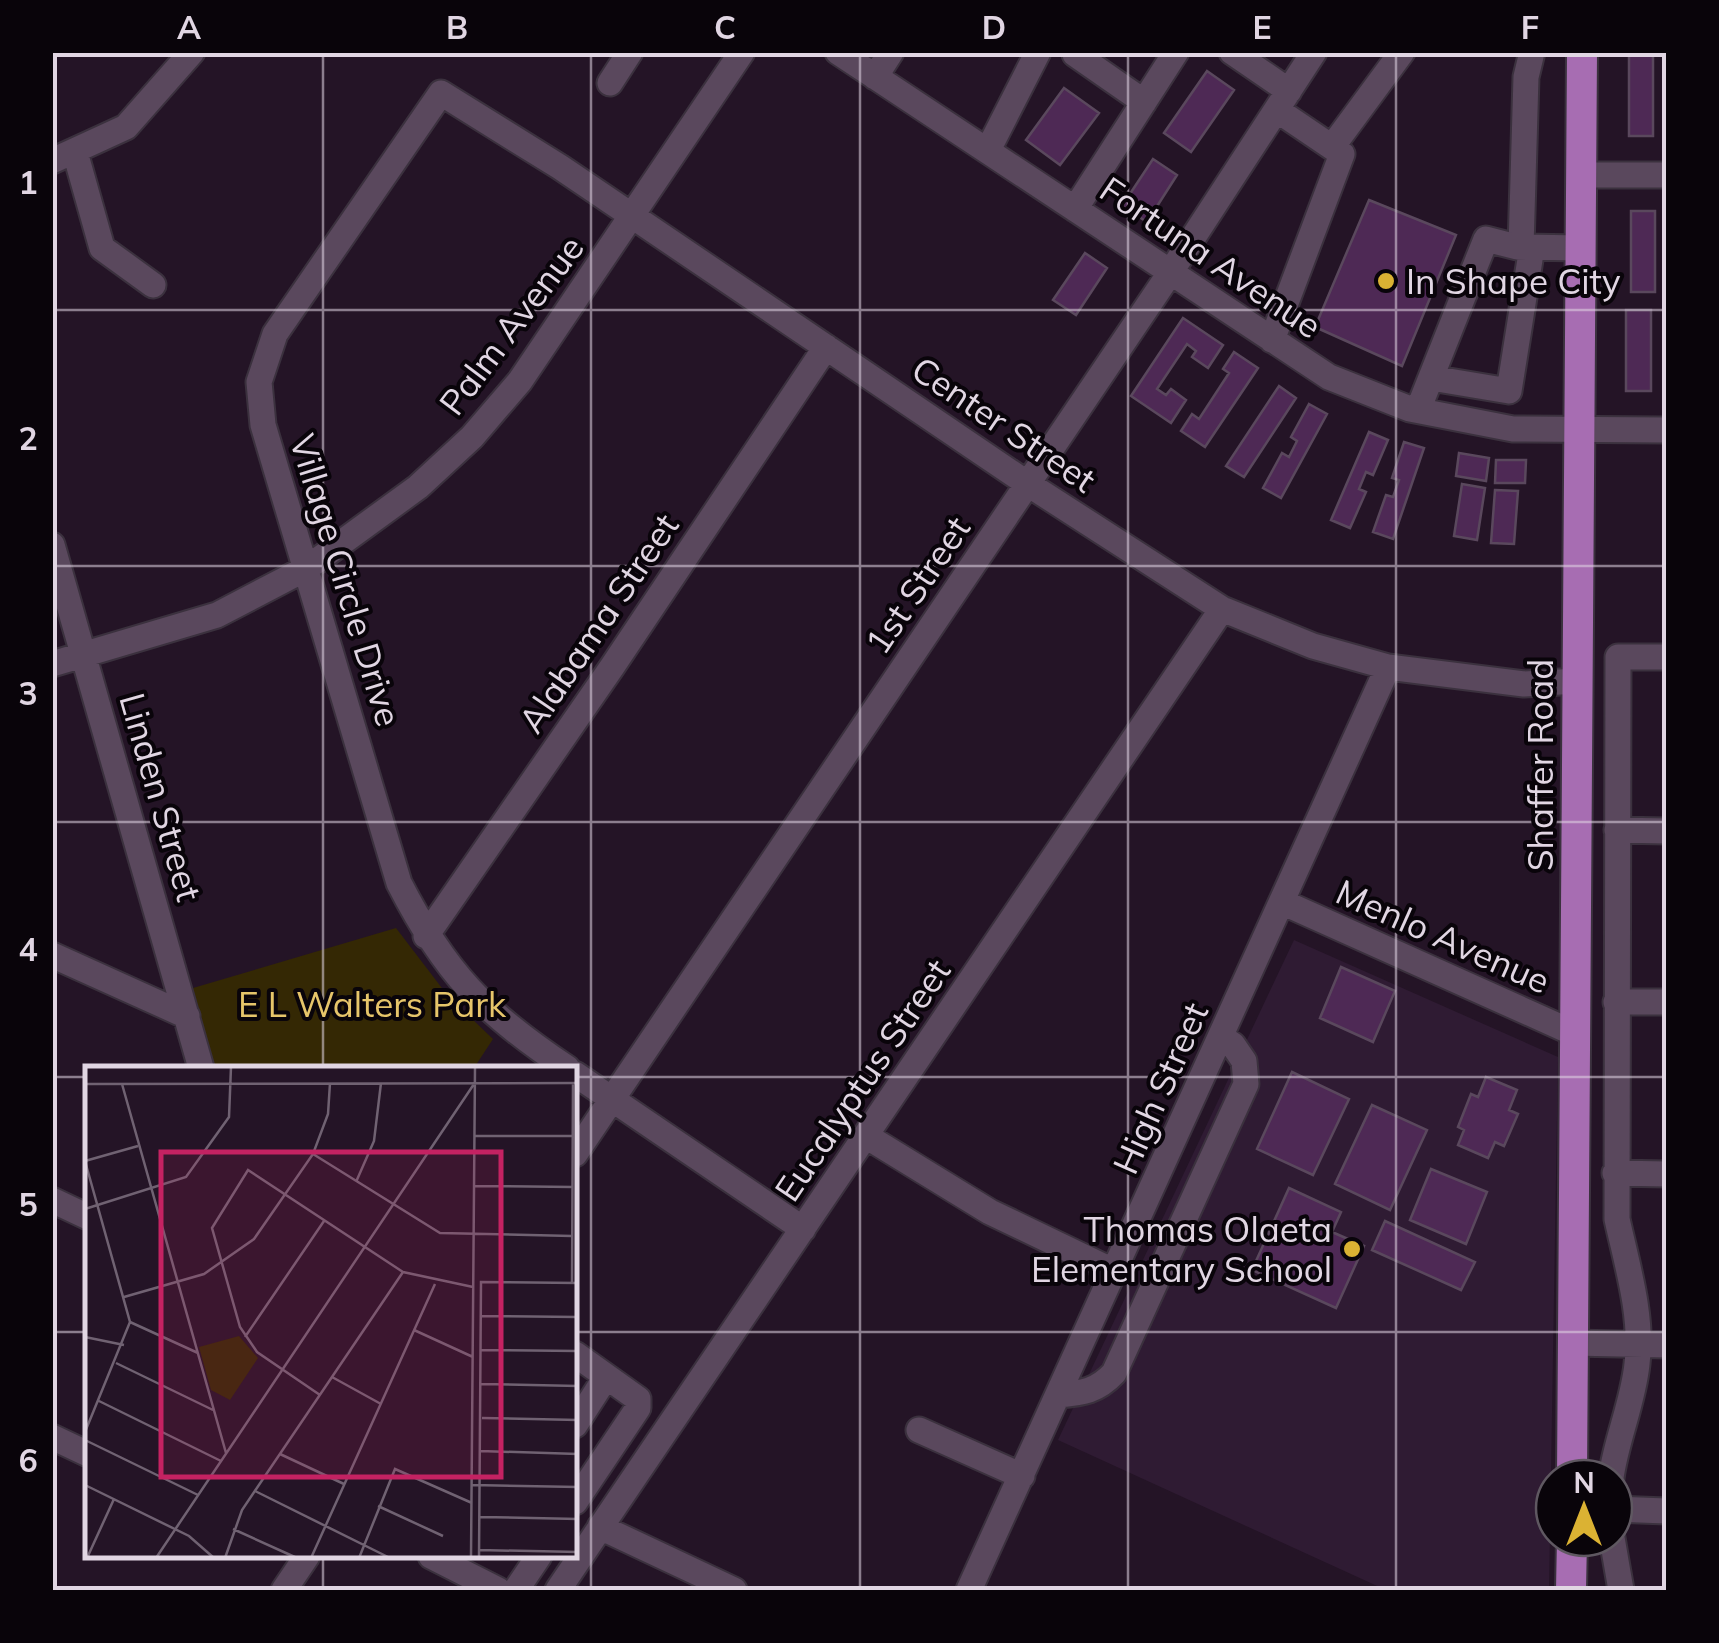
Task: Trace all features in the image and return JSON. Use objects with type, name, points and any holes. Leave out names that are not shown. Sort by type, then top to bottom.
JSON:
[{"type":"main road","name":"Shaffer Road","points":[[1572,1458],[1582,52]]},
{"type":"main road","points":[[1571,1590],[1572,1558]]},
{"type":"street","points":[[153,285],[102,248],[64,156],[126,127],[192,52]]},
{"type":"street","points":[[610,83],[630,52]]},
{"type":"street","name":"Palm Avenue","points":[[52,664],[218,615],[307,568],[418,486],[472,438],[520,381],[742,52]]},
{"type":"street","name":"Fortuna Avenue","points":[[838,52],[1329,377],[1418,410],[1513,428],[1666,430]]},
{"type":"street","points":[[875,76],[891,52]]},
{"type":"street","points":[[988,150],[1038,52]]},
{"type":"street","points":[[1075,209],[1176,52]]},
{"type":"street","points":[[1232,52],[1342,154],[1272,340]]},
{"type":"street","name":"1st Street","points":[[578,1149],[1170,274],[1314,52]]},
{"type":"street","points":[[1332,147],[1402,52]]},
{"type":"street","points":[[1431,378],[1509,390],[1526,247],[1526,76],[1532,52]]},
{"type":"street","points":[[1076,54],[1144,102]]},
{"type":"street","name":"Center Street","points":[[441,93],[560,166],[1028,484],[1222,608],[1314,646],[1388,667],[1524,684],[1578,681]]},
{"type":"street","name":"Village Circle Drive","points":[[441,93],[275,334],[259,382],[262,425],[399,883],[426,936],[456,977],[486,1008],[564,1066]]},
{"type":"street","points":[[1581,174],[1666,175]]},
{"type":"street","points":[[1418,410],[1486,240],[1526,247],[1580,248]]},
{"type":"street","name":"Alabama Street","points":[[426,936],[612,667],[826,346]]},
{"type":"street","name":"Linden Street","points":[[52,545],[201,1066]]},
{"type":"street","name":"Eucalyptus Street","points":[[558,1590],[1222,608]]},
{"type":"street","points":[[1616,1458],[1638,1344],[1632,1286],[1616,1218],[1618,657],[1666,658]]},
{"type":"street","name":"High Street","points":[[969,1590],[1388,667]]},
{"type":"street","points":[[1618,830],[1666,831]]},
{"type":"street","name":"Menlo Avenue","points":[[1282,902],[1576,1034]]},
{"type":"street","points":[[52,955],[186,1016]]},
{"type":"street","points":[[1616,1002],[1666,1002]]},
{"type":"street","points":[[1059,1396],[1090,1392],[1114,1374],[1206,1176],[1246,1084],[1244,1060],[1221,1037]]},
{"type":"street","points":[[578,1076],[804,1229]]},
{"type":"street","points":[[866,1136],[990,1212],[1115,1272]]},
{"type":"street","points":[[1616,1173],[1666,1174]]},
{"type":"street","points":[[52,1200],[85,1216]]},
{"type":"street","points":[[1573,1343],[1666,1345]]},
{"type":"street","points":[[578,1356],[638,1399],[638,1408],[578,1498]]},
{"type":"street","points":[[578,1420],[606,1377]]},
{"type":"street","points":[[920,1430],[1022,1476]]},
{"type":"street","points":[[52,1437],[85,1453]]},
{"type":"street","points":[[1634,1510],[1666,1511]]},
{"type":"street","points":[[600,1528],[734,1590]]},
{"type":"street","points":[[284,1590],[303,1558]]},
{"type":"street","points":[[436,1558],[487,1584],[490,1558]]},
{"type":"street","points":[[516,1590],[538,1558]]},
{"type":"street","points":[[1615,1558],[1620,1590]]},
{"type":"shaded area","name":"Thomas Olaeta Elementary School","points":[[1294,940],[1558,1057],[1551,1458],[1534,1458],[1534,1558],[1550,1558],[1549,1590],[1386,1590],[1058,1440]]},
{"type":"green space","name":"E L Walters Park","points":[[396,928],[448,996],[493,1039],[475,1066],[214,1066],[193,988]]},
{"type":"building","points":[[1629,55],[1653,55],[1653,136],[1629,136]]},
{"type":"building","points":[[1207,71],[1234,90],[1191,152],[1164,133]]},
{"type":"building","points":[[1064,88],[1099,113],[1060,165],[1026,140]]},
{"type":"building","points":[[1153,159],[1177,175],[1147,222],[1122,206]]},
{"type":"building","name":"In Shape City","points":[[1369,200],[1456,235],[1402,366],[1315,327]]},
{"type":"building","points":[[1631,211],[1655,211],[1655,292],[1631,292]]},
{"type":"building","points":[[1085,253],[1107,268],[1076,315],[1053,300]]},
{"type":"building","points":[[1626,310],[1651,310],[1651,391],[1626,391]]},
{"type":"building","points":[[1183,318],[1223,345],[1208,368],[1192,357],[1196,351],[1187,344],[1157,389],[1166,395],[1171,389],[1186,400],[1171,423],[1131,396]]},
{"type":"building","points":[[1234,352],[1258,368],[1205,447],[1181,431],[1192,414],[1199,419],[1229,373],[1223,369]]},
{"type":"building","points":[[1279,386],[1296,398],[1244,477],[1226,466]]},
{"type":"building","points":[[1309,404],[1327,414],[1281,498],[1263,488],[1282,453],[1289,457],[1297,441],[1291,437]]},
{"type":"building","points":[[1369,432],[1388,440],[1373,475],[1366,472],[1359,489],[1366,492],[1350,528],[1331,520]]},
{"type":"building","points":[[1404,442],[1424,448],[1393,539],[1373,532],[1386,495],[1393,497],[1399,480],[1392,478]]},
{"type":"building","points":[[1459,453],[1489,458],[1486,481],[1456,476]]},
{"type":"building","points":[[1496,460],[1526,460],[1525,483],[1495,483]]},
{"type":"building","points":[[1462,484],[1485,488],[1477,540],[1454,536]]},
{"type":"building","points":[[1495,490],[1518,491],[1514,544],[1491,543]]},
{"type":"building","points":[[1341,967],[1395,991],[1373,1042],[1320,1018]]},
{"type":"building","points":[[1292,1072],[1349,1099],[1313,1175],[1257,1149]]},
{"type":"building","points":[[1486,1077],[1517,1090],[1509,1110],[1518,1114],[1504,1146],[1495,1142],[1488,1158],[1458,1145],[1464,1130],[1458,1127],[1471,1094],[1478,1097]]},
{"type":"building","points":[[1372,1105],[1427,1130],[1390,1210],[1335,1184]]},
{"type":"building","points":[[1431,1169],[1487,1192],[1466,1244],[1410,1220]]},
{"type":"building","points":[[1289,1188],[1341,1212],[1332,1232],[1364,1246],[1336,1308],[1252,1270]]},
{"type":"building","points":[[1385,1221],[1475,1262],[1461,1290],[1372,1250]]},
{"type":"place","name":"In Shape City","points":[[1386,281]]},
{"type":"place","name":"Thomas Olaeta Elementary School","points":[[1352,1249]]}]
